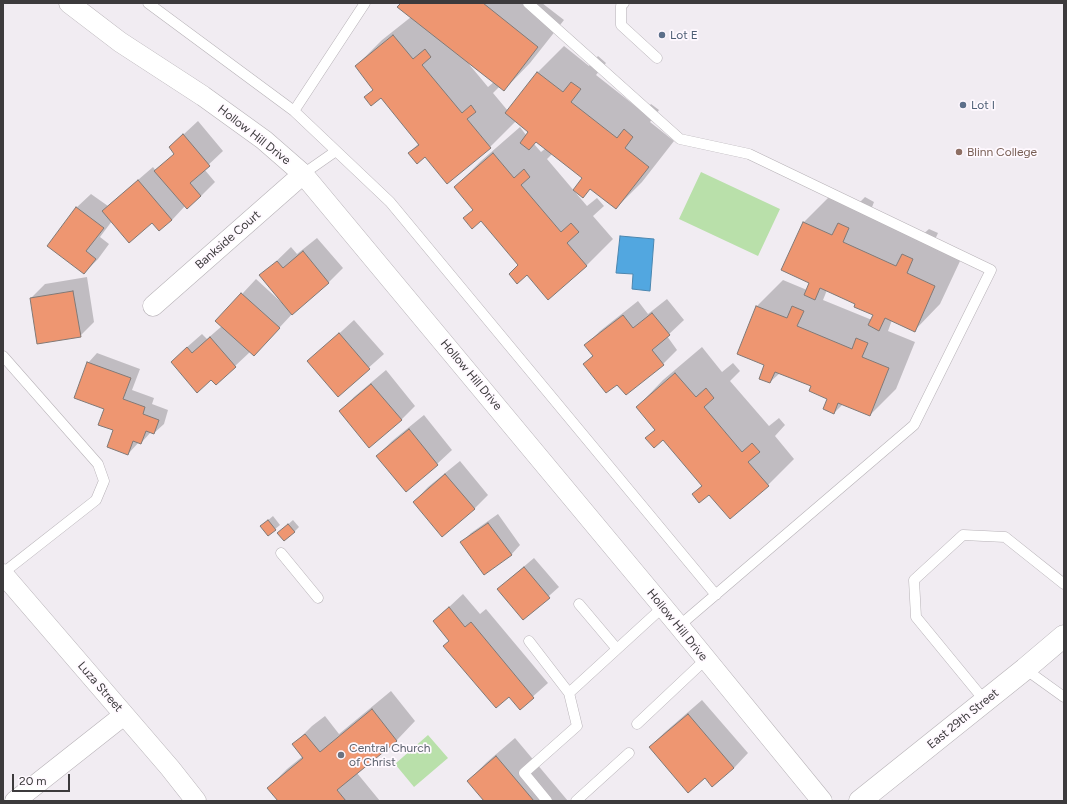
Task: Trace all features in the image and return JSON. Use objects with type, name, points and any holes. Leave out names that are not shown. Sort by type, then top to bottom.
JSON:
[{"type":"main road","name":"East 29th Street","points":[[861,801],[1026,669],[1064,636]]},
{"type":"street","name":"Hollow Hill Drive","points":[[69,3],[120,42],[210,100],[264,140],[303,174],[679,626],[705,660],[822,801]]},
{"type":"street","name":"Bankside Court","points":[[153,306],[303,174]]},
{"type":"street","name":"Luza Street","points":[[3,573],[170,768],[196,801]]},
{"type":"street","points":[[16,801],[124,715]]},
{"type":"lane","points":[[148,3],[294,111],[390,202],[716,595]]},
{"type":"lane","points":[[294,111],[364,3]]},
{"type":"lane","points":[[528,3],[680,139],[749,154],[991,270],[914,425],[679,626]]},
{"type":"lane","points":[[624,3],[621,6],[621,25],[657,58]]},
{"type":"lane","points":[[303,174],[336,151]]},
{"type":"lane","points":[[3,356],[98,464],[104,480],[96,500],[3,573]]},
{"type":"lane","points":[[985,701],[916,617],[914,580],[963,535],[1005,538],[1064,584]]},
{"type":"lane","points":[[281,553],[318,598]]},
{"type":"lane","points":[[579,604],[617,649]]},
{"type":"lane","points":[[569,693],[663,607]]},
{"type":"lane","points":[[529,641],[569,693],[577,726],[524,773],[547,801]]},
{"type":"lane","points":[[637,724],[705,660]]},
{"type":"lane","points":[[1026,669],[1064,697]]},
{"type":"lane","points":[[576,801],[629,753]]},
{"type":"green space","points":[[701,172],[780,209],[758,256],[679,219]]},
{"type":"green space","points":[[428,735],[448,758],[414,787],[395,764]]},
{"type":"water","points":[[620,236],[654,239],[650,291],[632,289],[633,274],[616,273]]},
{"type":"building","points":[[401,3],[483,3],[538,47],[504,91],[397,7]]},
{"type":"building","points":[[393,35],[413,59],[425,49],[431,57],[422,65],[462,113],[471,105],[476,112],[467,119],[491,148],[447,184],[425,157],[417,164],[408,153],[419,145],[381,98],[371,106],[364,97],[373,90],[355,66]]},
{"type":"building","points":[[537,72],[563,92],[571,82],[581,89],[571,102],[617,138],[624,129],[633,137],[625,148],[649,167],[616,209],[590,189],[583,198],[573,190],[582,178],[536,142],[529,150],[520,143],[528,132],[505,113]]},
{"type":"building","points":[[183,134],[210,166],[190,183],[201,196],[187,209],[154,171],[174,154],[169,147]]},
{"type":"building","points":[[493,153],[514,178],[524,169],[530,177],[521,185],[561,232],[571,223],[579,232],[567,243],[587,266],[548,300],[527,275],[517,284],[509,274],[518,265],[481,221],[472,229],[463,218],[473,210],[454,187]]},
{"type":"building","points":[[138,180],[172,220],[159,231],[152,223],[129,243],[102,211]]},
{"type":"building","points":[[76,207],[104,228],[86,251],[96,259],[84,274],[47,246]]},
{"type":"building","points":[[803,222],[832,235],[838,223],[849,228],[843,242],[896,266],[902,254],[913,259],[907,273],[935,286],[915,332],[885,318],[879,331],[868,325],[873,315],[854,307],[855,304],[820,288],[815,300],[804,295],[809,283],[781,270]]},
{"type":"building","points":[[303,251],[329,283],[292,315],[259,275],[277,261],[283,268]]},
{"type":"building","points":[[73,291],[81,337],[37,344],[30,298]]},
{"type":"building","points":[[241,293],[280,328],[254,356],[215,321]]},
{"type":"building","points":[[756,306],[787,318],[792,306],[804,311],[797,326],[852,349],[856,338],[868,343],[862,357],[889,368],[870,416],[838,403],[834,414],[823,409],[827,399],[809,391],[811,386],[775,372],[770,383],[759,379],[764,365],[737,354]]},
{"type":"building","points":[[652,313],[670,335],[652,350],[664,365],[626,395],[617,385],[606,393],[583,364],[593,356],[584,345],[623,315],[633,328]]},
{"type":"building","points":[[339,333],[370,369],[338,397],[307,361]]},
{"type":"building","points":[[210,337],[236,367],[216,385],[211,380],[197,393],[171,362],[187,347],[192,353]]},
{"type":"building","points":[[87,362],[131,378],[123,399],[145,407],[143,414],[159,420],[154,434],[146,431],[141,444],[133,441],[128,455],[107,447],[113,430],[98,425],[104,409],[74,398]]},
{"type":"building","points":[[675,373],[696,397],[706,388],[714,398],[704,407],[742,452],[752,443],[760,452],[748,462],[769,486],[730,519],[709,495],[699,503],[692,494],[702,486],[663,440],[654,448],[645,438],[655,430],[636,407]]},
{"type":"building","points":[[371,384],[402,420],[369,448],[339,411]]},
{"type":"building","points":[[409,429],[438,465],[406,492],[376,456]]},
{"type":"building","points":[[445,474],[475,509],[442,537],[413,502]]},
{"type":"building","points":[[268,520],[276,530],[268,536],[260,526]]},
{"type":"building","points":[[488,523],[512,555],[484,575],[460,542]]},
{"type":"building","points":[[288,524],[295,532],[284,541],[277,533]]},
{"type":"building","points":[[524,567],[550,598],[523,620],[497,589]]},
{"type":"building","points":[[449,607],[465,627],[471,622],[534,698],[520,710],[509,697],[496,708],[443,646],[449,641],[433,621]]},
{"type":"building","name":"Central Church of Christ","points":[[372,709],[397,741],[337,790],[346,801],[278,801],[267,788],[303,758],[292,744],[305,734],[320,752]]},
{"type":"building","points":[[688,714],[734,768],[712,787],[705,778],[688,793],[649,747]]},
{"type":"building","points":[[496,756],[534,801],[484,801],[467,781]]},
{"type":"place","name":"Lot E","points":[[662,35]]},
{"type":"place","name":"Lot I","points":[[963,105]]},
{"type":"place","name":"Blinn College","points":[[959,152]]},
{"type":"place","name":"Central Church of Christ","points":[[341,755]]}]
